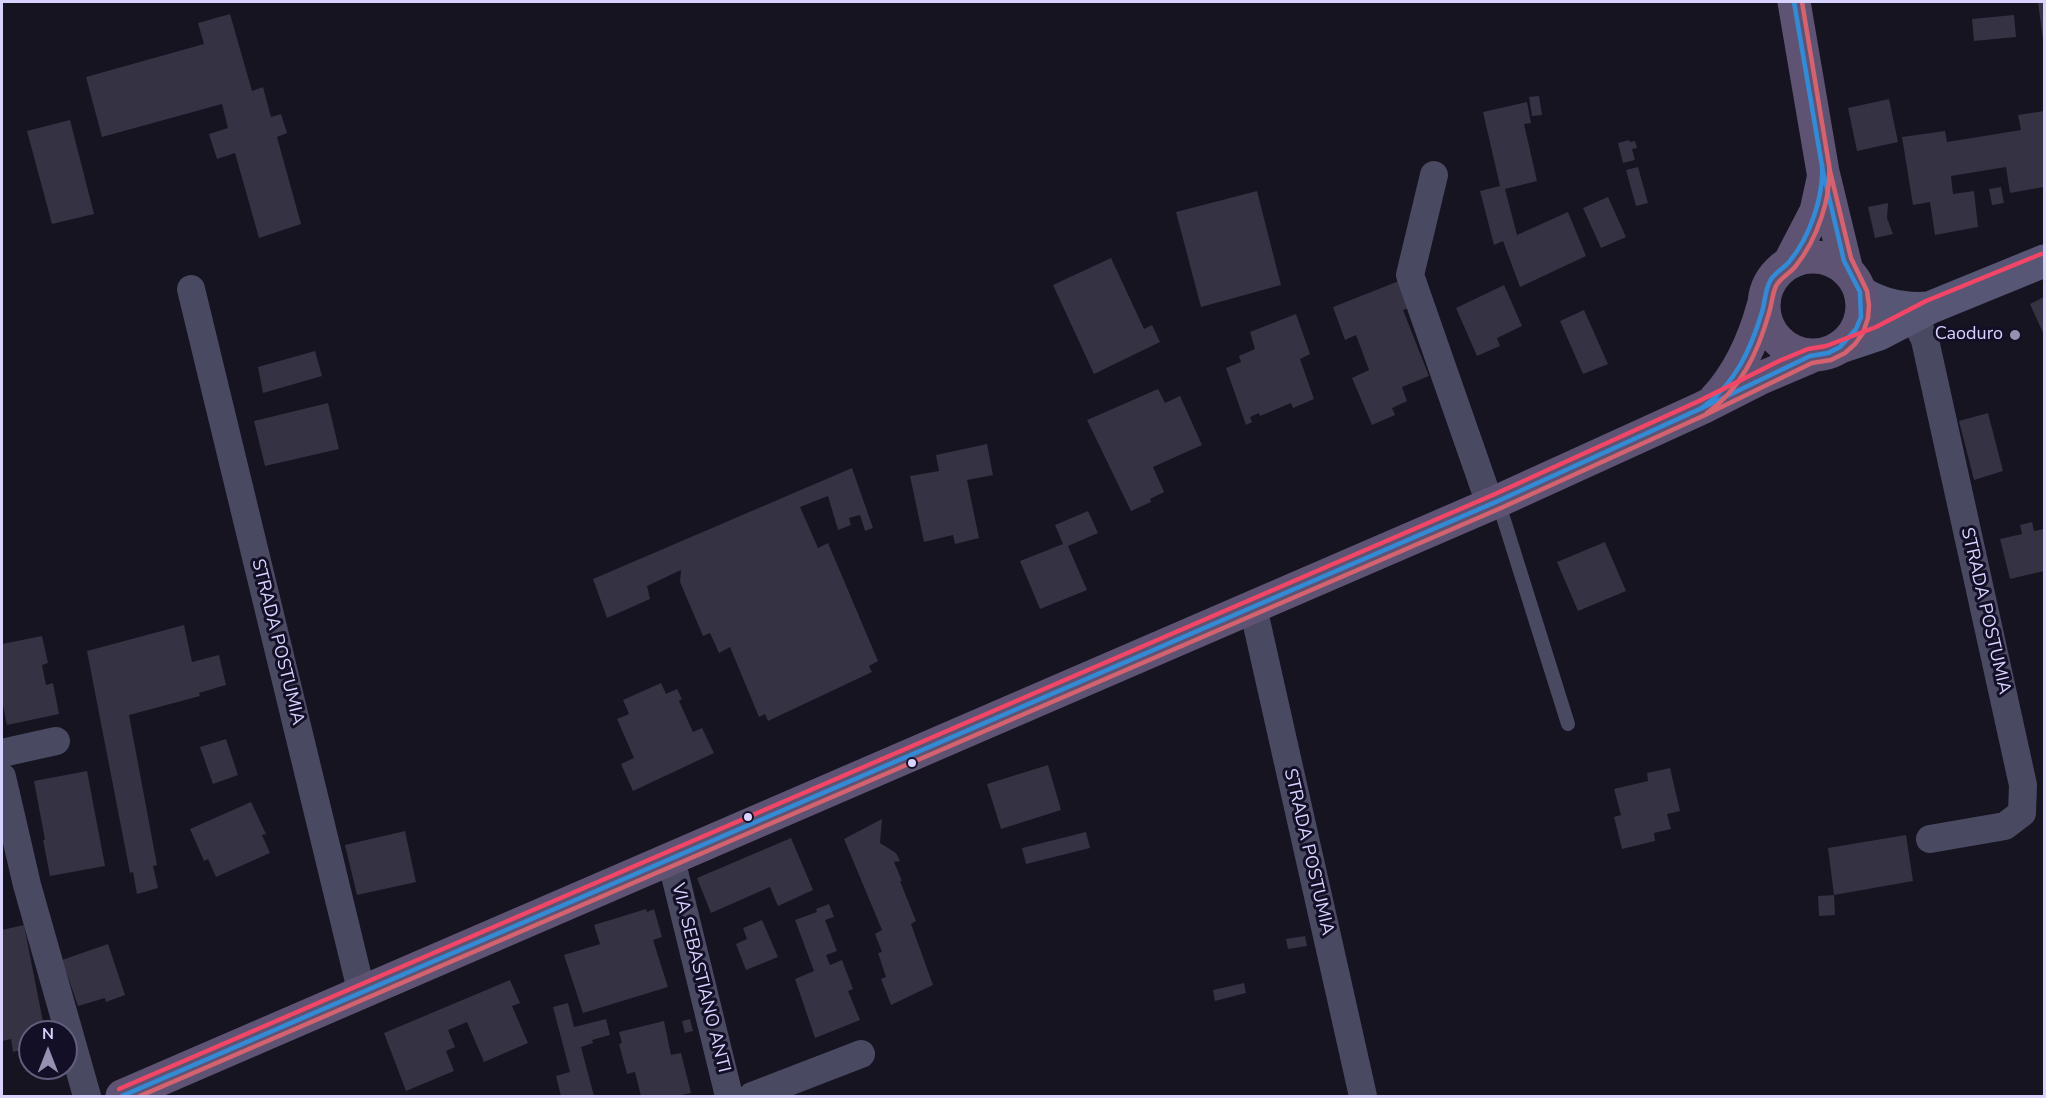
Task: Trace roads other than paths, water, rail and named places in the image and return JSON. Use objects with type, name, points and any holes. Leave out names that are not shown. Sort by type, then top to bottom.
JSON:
[{"type":"main road","points":[[122,1096],[1494,503],[1756,380],[1827,351],[1853,334],[1861,317],[1862,305],[1823,172],[1794,2]]},
{"type":"main road","points":[[1789,262],[1816,211],[1821,194],[1823,172]]},
{"type":"main road","points":[[1712,402],[1738,368],[1748,349],[1763,306],[1765,293],[1778,270],[1789,262],[1813,257],[1826,259],[1854,281]]},
{"type":"main road","points":[[1763,306],[1768,325],[1778,342],[1789,350],[1802,354],[1827,351]]},
{"type":"street","points":[[1434,175],[1410,275],[1494,503]]},
{"type":"street","points":[[1827,351],[1879,334],[1922,312],[2044,261]]},
{"type":"street","points":[[1854,281],[1875,300],[1922,312]]},
{"type":"street","name":"STRADA POSTUMIA","points":[[191,289],[362,994]]},
{"type":"street","name":"STRADA POSTUMIA","points":[[1922,312],[1924,340],[2023,785],[2022,813],[2005,826],[1930,839]]},
{"type":"street","name":"STRADA POSTUMIA","points":[[1253,607],[1363,1096]]},
{"type":"street","points":[[2,753],[56,741]]},
{"type":"street","points":[[2,777],[30,896],[87,1096]]},
{"type":"street","name":"VIA SEBASTIANO ANTI","points":[[671,859],[729,1096]]},
{"type":"street","points":[[752,1096],[861,1054]]},
{"type":"lane","points":[[1494,503],[1568,724]]},
{"type":"place","name":"Caoduro","points":[[2015,335]]}]
